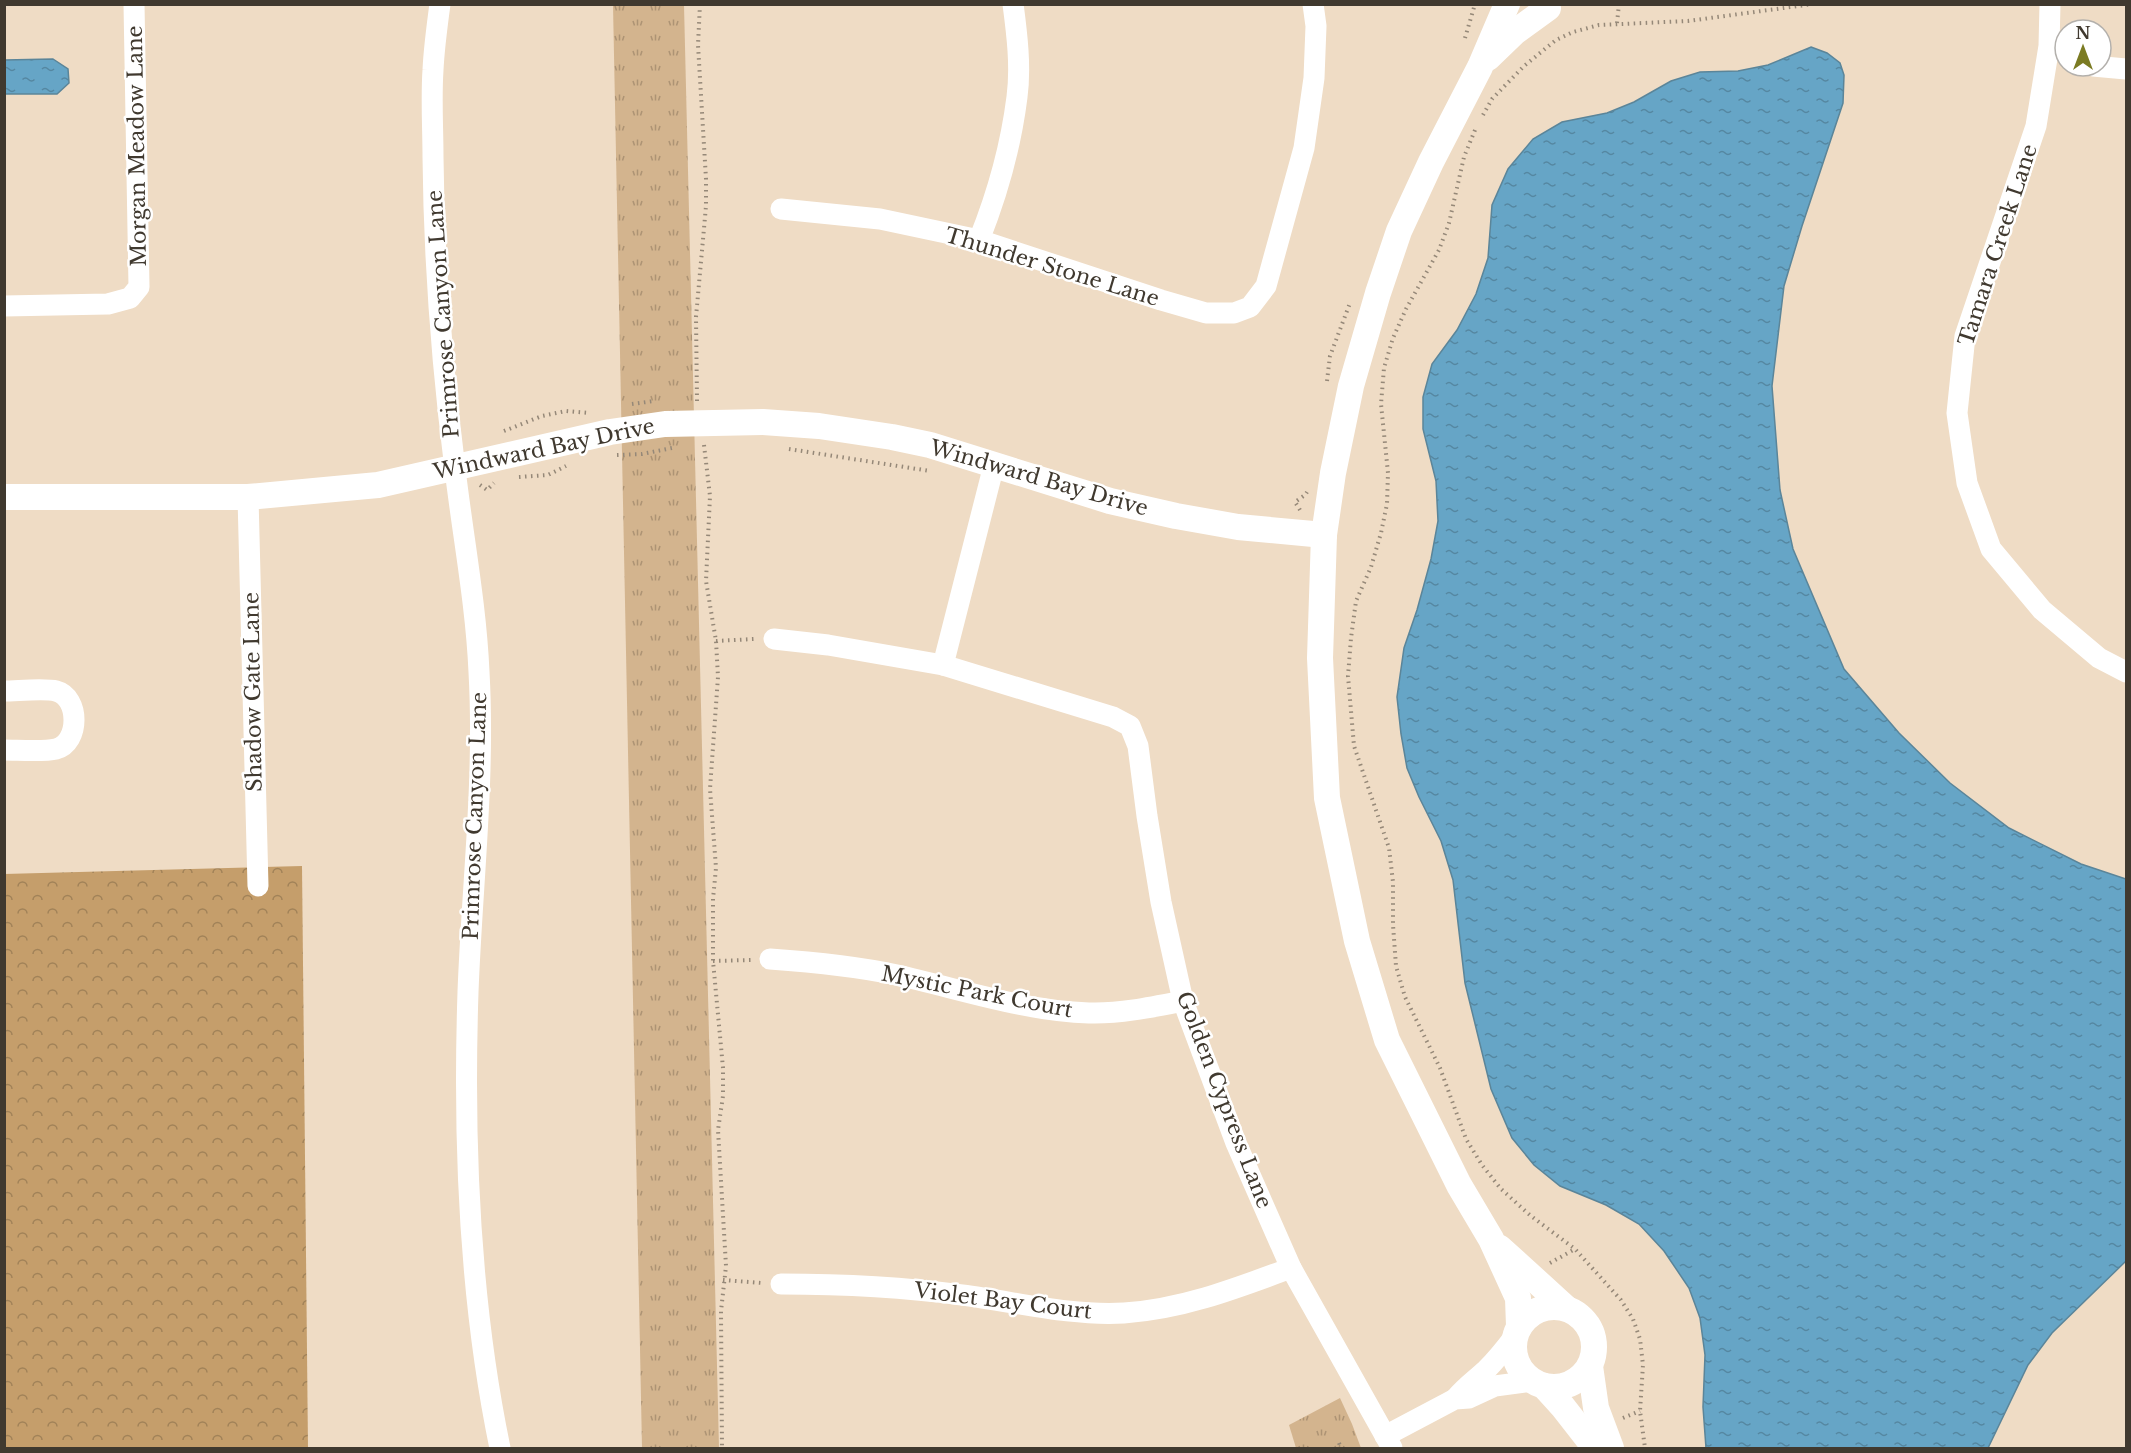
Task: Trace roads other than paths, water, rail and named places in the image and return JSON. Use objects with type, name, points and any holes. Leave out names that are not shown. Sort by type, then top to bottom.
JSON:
[{"type":"street","name":"Morgan Meadow Lane","points":[[4,306],[108,304],[130,298],[139,287],[134,4]]},
{"type":"street","name":"Primrose Canyon Lane","points":[[440,4],[433,72],[434,224],[442,354],[479,670],[481,741],[468,991],[466,1082],[468,1171],[475,1289],[500,1449]]},
{"type":"street","points":[[979,240],[1006,150],[1017,95],[1017,42],[1013,4]]},
{"type":"street","name":"Thunder Stone Lane","points":[[781,208],[880,219],[979,240],[1206,313],[1234,313],[1250,307],[1266,286],[1304,148],[1314,78],[1316,26],[1313,4]]},
{"type":"street","points":[[1507,4],[1480,67],[1431,162],[1399,231],[1351,386],[1333,473],[1324,535],[1320,658],[1327,798],[1358,941],[1386,1040],[1459,1185],[1491,1239],[1518,1298],[1513,1350],[1516,1362],[1523,1373],[1563,1407],[1595,1449]]},
{"type":"street","name":"Tamara Creek Lane","points":[[2050,4],[2049,46],[2053,56]]},
{"type":"street","points":[[1480,67],[1515,32],[1549,6]]},
{"type":"street","name":"Tamara Creek Lane","points":[[2053,72],[1965,336],[1957,413],[1967,483],[1991,549],[2042,609],[2099,658],[2127,672]]},
{"type":"street","name":"Windward Bay Drive","points":[[4,497],[248,497],[378,485],[610,432],[665,424],[763,422],[860,431],[930,445],[1110,501],[1176,516],[1238,527],[1324,535]]},
{"type":"street","points":[[774,639],[828,645],[944,664],[994,465]]},
{"type":"street","name":"Shadow Gate Lane","points":[[248,497],[258,886]]},
{"type":"street","name":"Golden Cypress Lane","points":[[944,664],[1113,717],[1130,726],[1138,746],[1146,816],[1161,902],[1184,1001],[1236,1143],[1291,1268],[1389,1442]]},
{"type":"street","points":[[4,691],[55,691],[68,698],[73,710],[73,726],[69,740],[57,749],[4,750]]},
{"type":"street","name":"Mystic Park Court","points":[[770,960],[828,963],[894,974],[1053,1011],[1091,1014],[1127,1011],[1184,1001]]},
{"type":"street","points":[[1455,1399],[1469,1398],[1495,1386],[1538,1384],[1557,1387],[1569,1384],[1581,1377],[1590,1365],[1594,1352],[1594,1338],[1588,1325],[1578,1314],[1566,1308],[1491,1239]]},
{"type":"street","name":"Violet Bay Court","points":[[781,1284],[894,1287],[965,1295],[1080,1313],[1126,1312],[1181,1305],[1291,1268]]},
{"type":"street","points":[[1389,1442],[1455,1399],[1468,1383],[1497,1358],[1527,1316],[1538,1309],[1552,1306],[1566,1308]]},
{"type":"street","points":[[1590,1365],[1596,1408],[1611,1449]]},
{"type":"water","points":[[1811,47],[1827,53],[1840,63],[1844,75],[1843,103],[1784,286],[1772,386],[1780,490],[1793,549],[1844,669],[1899,733],[1950,783],[2009,828],[2081,864],[2126,879],[2126,1261],[2052,1333],[2028,1365],[1988,1448],[1706,1448],[1703,1407],[1705,1355],[1700,1318],[1689,1288],[1664,1251],[1639,1224],[1606,1205],[1560,1186],[1534,1165],[1512,1138],[1491,1089],[1465,983],[1453,880],[1441,841],[1407,768],[1401,734],[1397,697],[1404,648],[1431,559],[1438,521],[1436,481],[1423,429],[1423,397],[1432,364],[1457,330],[1476,294],[1488,258],[1492,205],[1508,169],[1533,139],[1562,122],[1607,113],[1634,102],[1671,81],[1700,72],[1738,71],[1768,65]]},
{"type":"water","points":[[53,59],[68,69],[69,83],[57,94],[5,94],[5,60]]}]
